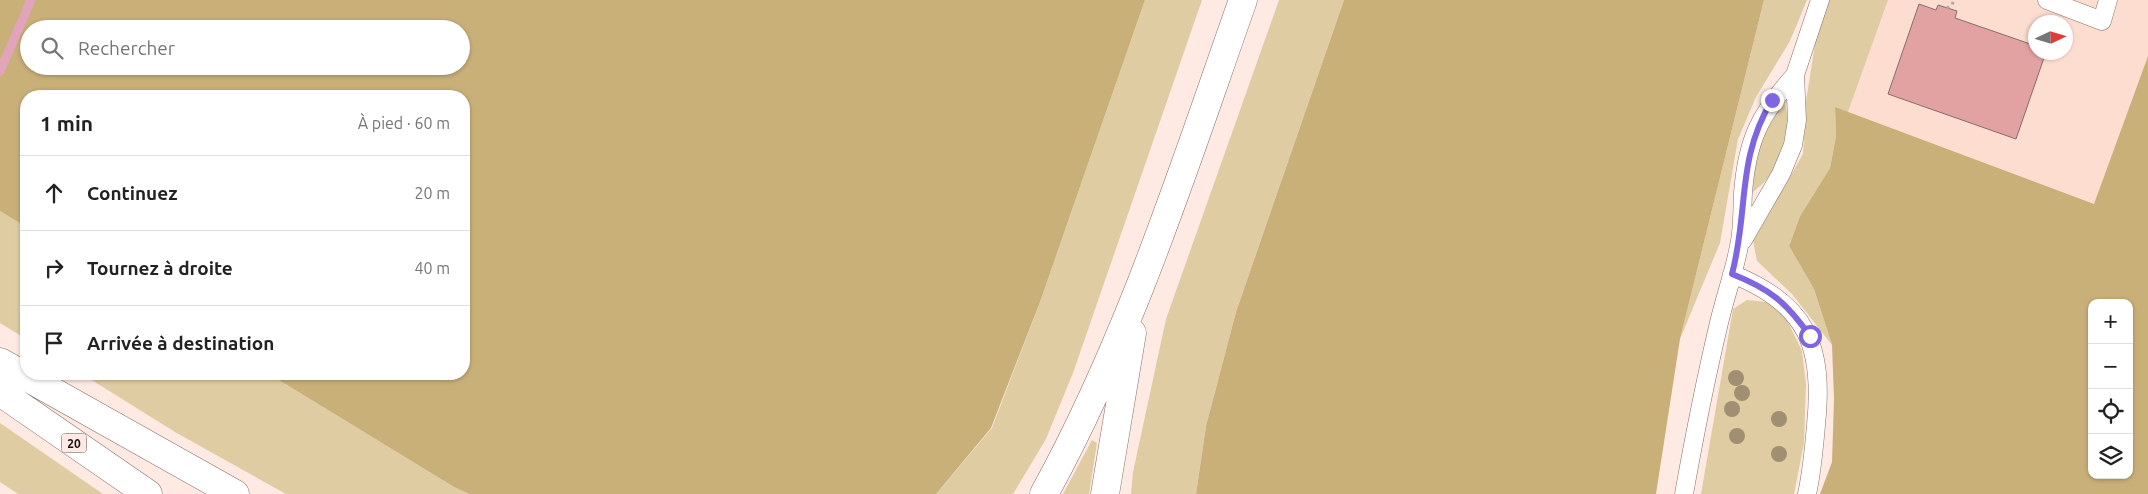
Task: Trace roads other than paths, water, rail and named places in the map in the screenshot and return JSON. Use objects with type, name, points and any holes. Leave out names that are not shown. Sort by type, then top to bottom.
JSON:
[{"type":"highway","points":[[1044,494],[1076,432],[1139,292],[1243,0]]},
{"type":"highway","points":[[1105,494],[1111,444],[1139,292]]},
{"type":"highway","points":[[0,362],[20,373]]},
{"type":"highway","points":[[32,380],[235,494]]},
{"type":"highway","name":"20","points":[[0,392],[148,494]]},
{"type":"lane","points":[[1740,244],[1781,174],[1793,146],[1797,120],[1795,75],[1820,0]]},
{"type":"lane","points":[[2047,0],[2102,21],[2108,0]]},
{"type":"lane","points":[[1684,494],[1698,417],[1740,244],[1745,176],[1751,142],[1760,120],[1772,100],[1795,75]]},
{"type":"lane","points":[[1732,274],[1772,293],[1796,316],[1810,336],[1817,362],[1820,394],[1812,471],[1807,494]]},
{"type":"waterway","points":[[22,20],[31,0]]},
{"type":"waterway","points":[[0,71],[20,25]]}]
